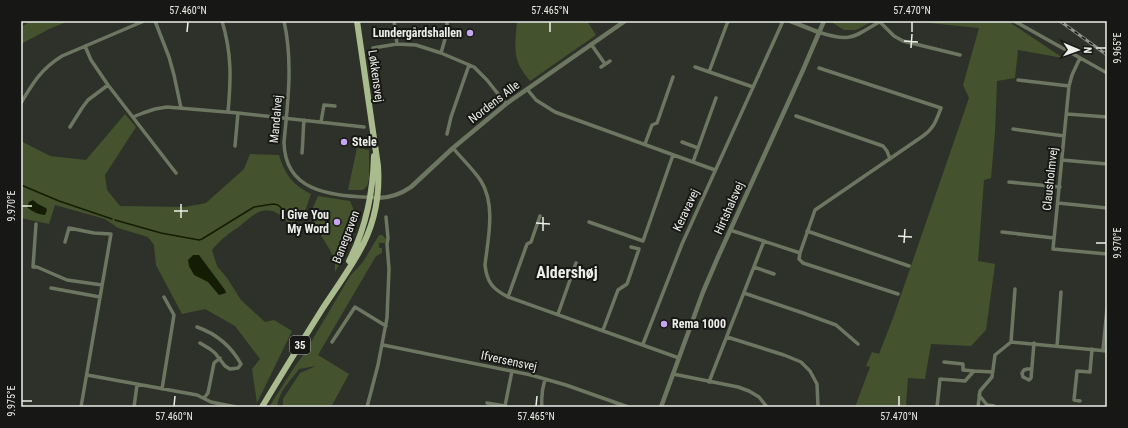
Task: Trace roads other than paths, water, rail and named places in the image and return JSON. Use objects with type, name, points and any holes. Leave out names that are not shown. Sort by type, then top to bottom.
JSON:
[{"type":"main road","name":"Løkkensvej","points":[[356,21],[378,166],[378,198]]},
{"type":"main road","name":"Løkkensvej","points":[[370,198],[374,166],[373,135]]},
{"type":"main road","name":"Banegraven","points":[[338,284],[359,240],[365,223],[370,198]]},
{"type":"main road","name":"Banegraven","points":[[262,407],[363,245],[370,228],[378,198]]},
{"type":"street","points":[[21,103],[46,67],[62,56],[144,21]]},
{"type":"street","points":[[155,21],[169,57],[181,108]]},
{"type":"street","points":[[222,21],[229,51],[230,83],[228,112]]},
{"type":"street","name":"Mandalvej","points":[[284,21],[289,71],[284,142],[285,155],[289,167],[300,181],[315,190],[352,196],[378,198]]},
{"type":"street","points":[[394,21],[397,44]]},
{"type":"street","points":[[441,53],[447,32],[448,21]]},
{"type":"street","name":"Nordens Alle","points":[[378,198],[387,198],[406,191],[453,148],[506,104],[625,21]]},
{"type":"street","points":[[709,72],[728,21]]},
{"type":"street","name":"Keravavej","points":[[642,344],[682,244],[783,21]]},
{"type":"street","points":[[790,21],[834,37],[849,38],[856,36],[880,21],[894,36],[903,40],[960,56]]},
{"type":"street","name":"Hirtshalsvej","points":[[661,407],[703,292],[824,21]]},
{"type":"street","points":[[1014,21],[1107,73]]},
{"type":"street","points":[[373,48],[397,44],[416,45],[441,53],[474,67],[487,80],[506,104]]},
{"type":"street","points":[[591,44],[605,64]]},
{"type":"street","points":[[85,46],[91,60],[108,85],[176,173]]},
{"type":"street","name":"Clausholmvej","points":[[1054,238],[1069,86],[1072,75],[1080,58]]},
{"type":"street","points":[[601,67],[610,61]]},
{"type":"street","points":[[447,134],[451,117],[469,65]]},
{"type":"street","points":[[694,67],[753,87]]},
{"type":"street","points":[[819,68],[941,108],[936,122],[931,130],[818,207],[813,214],[800,253],[799,258],[803,263],[898,294]]},
{"type":"street","points":[[645,144],[652,125],[657,123],[673,77]]},
{"type":"street","points":[[1018,80],[1069,86]]},
{"type":"street","points":[[70,127],[88,100],[108,85]]},
{"type":"street","points":[[527,89],[536,100],[554,112],[715,170]]},
{"type":"street","points":[[693,162],[716,98]]},
{"type":"street","points":[[321,122],[324,105],[335,106]]},
{"type":"street","points":[[133,117],[155,108],[167,107],[238,113],[364,127]]},
{"type":"street","points":[[235,146],[238,113]]},
{"type":"street","points":[[1067,114],[1107,117]]},
{"type":"street","points":[[796,116],[883,146],[887,150],[890,159]]},
{"type":"street","points":[[302,153],[304,120]]},
{"type":"street","points":[[1013,129],[1064,136]]},
{"type":"street","points":[[682,142],[698,148]]},
{"type":"street","points":[[453,148],[477,176],[486,192],[490,211],[486,274],[490,283],[497,291],[679,358]]},
{"type":"street","points":[[589,222],[643,241],[674,155]]},
{"type":"street","points":[[1062,160],[1107,164]]},
{"type":"street","points":[[1009,182],[1060,187]]},
{"type":"street","points":[[1058,203],[1107,208]]},
{"type":"street","points":[[367,407],[374,384],[386,326],[389,292],[389,269],[386,216]]},
{"type":"street","points":[[508,296],[527,244],[531,242],[540,216]]},
{"type":"street","points":[[36,224],[33,267],[37,267],[67,280],[102,285]]},
{"type":"street","points":[[65,242],[69,228],[94,234],[111,234],[81,407]]},
{"type":"street","points":[[730,230],[800,253]]},
{"type":"street","points":[[807,231],[909,266]]},
{"type":"street","points":[[1002,232],[1054,238],[1053,249],[1107,254]]},
{"type":"street","points":[[709,382],[764,241]]},
{"type":"street","points":[[604,330],[618,290],[627,284],[639,249],[631,247]]},
{"type":"street","points":[[558,314],[576,263]]},
{"type":"street","points":[[754,267],[774,274]]},
{"type":"street","points":[[51,288],[100,297]]},
{"type":"street","points":[[1011,342],[1016,289]]},
{"type":"street","points":[[1057,346],[1061,292]]},
{"type":"street","points":[[744,293],[836,325],[858,344]]},
{"type":"street","points":[[162,389],[174,315],[164,297]]},
{"type":"street","points":[[332,342],[355,307],[386,326]]},
{"type":"street","points":[[978,407],[980,391],[992,377],[995,355],[1011,342],[1105,351],[1107,309]]},
{"type":"street","points":[[197,327],[223,341],[237,356],[241,366],[230,369],[225,366],[220,358],[210,349],[200,343]]},
{"type":"street","points":[[727,337],[801,362],[810,371],[817,384],[818,407]]},
{"type":"street","points":[[1032,369],[1034,344]]},
{"type":"street","name":"Ifversensvej","points":[[383,345],[545,379],[628,407]]},
{"type":"street","points":[[1080,401],[1074,400],[1077,371],[1090,372],[1092,349]]},
{"type":"street","points":[[204,398],[208,393],[214,363],[220,358]]},
{"type":"street","points":[[944,362],[964,364],[963,370],[993,372]]},
{"type":"street","points":[[937,407],[940,379],[965,381],[974,370]]},
{"type":"street","points":[[487,403],[505,406],[512,371]]},
{"type":"street","points":[[674,374],[738,387],[759,397],[767,407]]},
{"type":"street","points":[[87,376],[197,395],[211,402],[236,407]]},
{"type":"street","points":[[542,407],[542,388],[545,379]]},
{"type":"street","points":[[134,407],[137,385]]},
{"type":"street","points":[[979,395],[987,405],[995,407]]},
{"type":"waterway","points":[[21,185],[59,201],[112,219]]},
{"type":"waterway","points":[[115,220],[161,233],[199,240],[254,207],[273,204],[278,205],[289,215]]},
{"type":"railway","points":[[1060,21],[1107,55]]},
{"type":"place","name":"Lundergårdshallen","points":[[470,33]]},
{"type":"place","name":"Stele","points":[[344,142]]},
{"type":"place","name":"I Give You My Word","points":[[337,222]]},
{"type":"place","name":"Rema 1000","points":[[664,324]]},
{"type":"district","name":"Aldershøj","points":[[567,272]]}]
